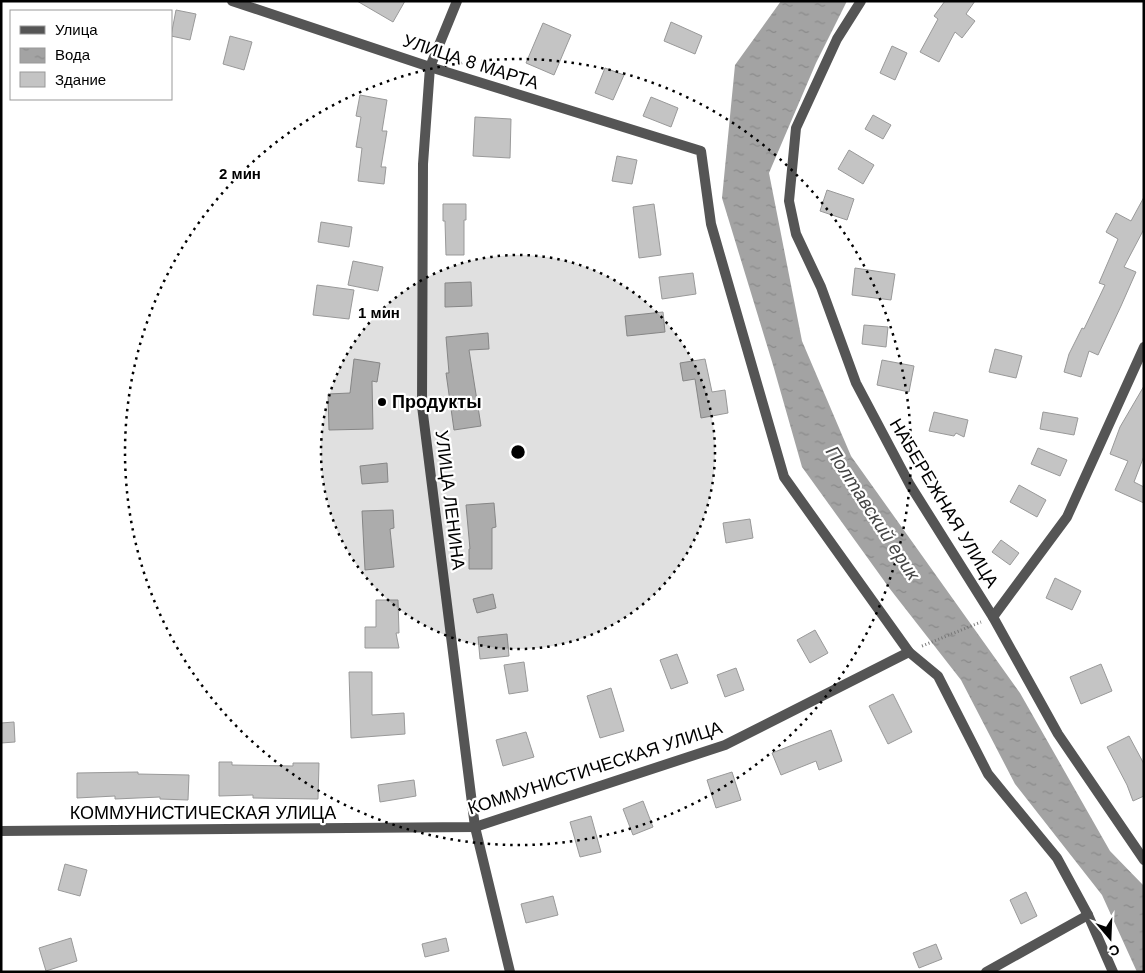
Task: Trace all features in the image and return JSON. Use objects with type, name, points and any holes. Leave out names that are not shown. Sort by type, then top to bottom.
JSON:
[{"type":"street","name":"УЛИЦА 8 МАРТА","points":[[232,1],[430,66],[701,151],[711,224],[784,477],[909,652]]},
{"type":"street","name":"УЛИЦА ЛЕНИНА","points":[[457,1],[430,66],[423,164],[422,406],[475,827],[510,972]]},
{"type":"street","name":"НАБЕРЕЖНАЯ УЛИЦА","points":[[861,1],[837,39],[796,128],[789,201],[796,234],[821,287],[856,382],[910,485],[993,617],[1058,734],[1144,860]]},
{"type":"street","points":[[993,617],[1068,517],[1144,347]]},
{"type":"street","points":[[909,652],[938,676],[988,774],[1057,858],[1088,915],[1113,972]]},
{"type":"street","name":"КОММУНИСТИЧЕСКАЯ УЛИЦА","points":[[1,831],[475,827],[724,745],[909,652]]},
{"type":"street","points":[[986,972],[1088,915]]},
{"type":"path","points":[[909,652],[993,617]]},
{"type":"water","name":"Полтавский ерик","points":[[781,1],[847,1],[816,63],[769,173],[802,341],[851,456],[1020,693],[1110,851],[1144,886],[1144,972],[1137,972],[1102,895],[1015,784],[961,680],[890,589],[802,467],[722,198],[735,65]]},
{"type":"building","points":[[357,1],[405,1],[393,22]]},
{"type":"building","points":[[945,1],[975,1],[966,14],[975,21],[962,38],[955,32],[939,62],[920,52],[938,19],[934,16]]},
{"type":"building","points":[[176,10],[196,14],[190,40],[172,36]]},
{"type":"building","points":[[671,22],[702,36],[695,54],[664,41]]},
{"type":"building","points":[[543,23],[571,35],[554,75],[526,63]]},
{"type":"building","points":[[230,36],[252,42],[244,70],[223,64]]},
{"type":"building","points":[[892,46],[907,53],[895,80],[880,73]]},
{"type":"building","points":[[605,68],[624,75],[613,100],[595,93]]},
{"type":"building","points":[[360,95],[387,100],[382,131],[387,131],[381,167],[386,167],[384,184],[358,181],[362,148],[356,147],[361,117],[356,116]]},
{"type":"building","points":[[651,97],[678,108],[671,127],[643,116]]},
{"type":"building","points":[[873,115],[891,125],[883,139],[865,129]]},
{"type":"building","points":[[475,117],[511,119],[510,158],[473,156]]},
{"type":"building","points":[[849,150],[874,165],[863,184],[838,169]]},
{"type":"building","points":[[617,156],[637,160],[632,184],[612,181]]},
{"type":"building","points":[[827,190],[854,199],[847,220],[820,211]]},
{"type":"building","points":[[1144,197],[1144,229],[1124,267],[1136,272],[1121,306],[1098,355],[1089,351],[1081,377],[1064,372],[1069,354],[1082,328],[1084,329],[1105,285],[1099,283],[1118,239],[1106,232],[1116,213],[1131,221]]},
{"type":"building","points":[[443,204],[466,204],[464,255],[446,255]]},
{"type":"building","points":[[654,204],[661,255],[639,258],[633,207]]},
{"type":"building","points":[[321,222],[352,227],[349,247],[318,242]]},
{"type":"building","points":[[353,261],[383,267],[378,291],[348,285]]},
{"type":"building","points":[[855,268],[895,274],[891,300],[852,295]]},
{"type":"building","points":[[693,273],[696,294],[662,299],[659,277]]},
{"type":"building","points":[[471,282],[472,306],[445,307],[445,283]]},
{"type":"building","points":[[317,285],[354,290],[349,319],[313,315]]},
{"type":"building","points":[[663,312],[665,332],[627,336],[625,316]]},
{"type":"building","points":[[864,325],[888,327],[886,347],[862,344]]},
{"type":"building","points":[[488,333],[489,349],[469,350],[481,426],[454,430],[446,373],[449,373],[446,337]]},
{"type":"building","points":[[995,349],[1022,356],[1016,378],[989,372]]},
{"type":"building","points":[[354,359],[380,363],[377,382],[372,381],[373,429],[329,430],[328,394],[350,393]]},
{"type":"building","points":[[705,359],[712,392],[725,390],[728,413],[701,418],[695,379],[683,381],[680,363]]},
{"type":"building","points":[[882,360],[914,366],[909,392],[877,385]]},
{"type":"building","points":[[1144,386],[1144,456],[1134,482],[1144,487],[1144,503],[1115,490],[1128,461],[1110,454],[1120,427]]},
{"type":"building","points":[[934,412],[968,420],[964,437],[956,433],[954,436],[929,431]]},
{"type":"building","points":[[1043,412],[1078,418],[1074,435],[1040,429]]},
{"type":"building","points":[[1038,448],[1067,460],[1060,476],[1031,464]]},
{"type":"building","points":[[387,463],[388,482],[362,484],[360,466]]},
{"type":"building","points":[[1019,485],[1046,500],[1037,517],[1010,502]]},
{"type":"building","points":[[494,503],[496,527],[492,528],[492,569],[469,569],[470,549],[466,505]]},
{"type":"building","points":[[393,510],[394,528],[390,529],[394,567],[365,570],[362,511]]},
{"type":"building","points":[[750,519],[753,538],[726,543],[723,523]]},
{"type":"building","points":[[1001,540],[1019,553],[1010,565],[992,552]]},
{"type":"building","points":[[1055,578],[1081,591],[1072,610],[1046,598]]},
{"type":"building","points":[[493,594],[496,608],[477,613],[473,599]]},
{"type":"building","points":[[376,600],[398,600],[399,633],[396,633],[399,648],[365,648],[365,627],[376,627]]},
{"type":"building","points":[[815,630],[828,653],[810,663],[797,640]]},
{"type":"building","points":[[507,634],[509,656],[480,659],[478,637]]},
{"type":"building","points":[[677,654],[688,683],[671,689],[660,660]]},
{"type":"building","points":[[524,662],[528,691],[509,694],[504,665]]},
{"type":"building","points":[[1101,664],[1112,691],[1081,704],[1070,677]]},
{"type":"building","points":[[736,668],[744,690],[725,697],[717,675]]},
{"type":"building","points":[[349,672],[372,672],[372,715],[404,713],[405,734],[351,738]]},
{"type":"building","points":[[611,688],[624,731],[600,738],[587,696]]},
{"type":"building","points":[[893,694],[912,732],[888,744],[869,706]]},
{"type":"building","points":[[14,722],[15,742],[1,743],[1,723]]},
{"type":"building","points":[[831,730],[842,761],[819,770],[816,761],[781,775],[772,753]]},
{"type":"building","points":[[526,732],[534,757],[503,766],[496,740]]},
{"type":"building","points":[[1129,736],[1144,764],[1144,796],[1133,801],[1127,785],[1107,747]]},
{"type":"building","points":[[219,762],[232,762],[232,765],[293,766],[293,763],[319,763],[318,799],[253,798],[253,795],[219,796]]},
{"type":"building","points":[[138,772],[138,774],[189,775],[188,800],[160,799],[160,797],[115,799],[115,796],[77,798],[77,773]]},
{"type":"building","points":[[732,772],[741,800],[716,808],[707,780]]},
{"type":"building","points":[[414,780],[416,796],[380,802],[378,785]]},
{"type":"building","points":[[643,801],[653,827],[633,835],[623,809]]},
{"type":"building","points":[[591,816],[601,852],[580,857],[570,822]]},
{"type":"building","points":[[65,864],[87,870],[80,896],[58,890]]},
{"type":"building","points":[[1026,892],[1037,916],[1021,924],[1010,900]]},
{"type":"building","points":[[553,896],[558,915],[526,923],[521,904]]},
{"type":"building","points":[[71,938],[77,961],[46,971],[39,948]]},
{"type":"building","points":[[446,938],[449,951],[425,957],[422,944]]},
{"type":"building","points":[[936,944],[942,959],[919,968],[913,953]]},
{"type":"place","name":"Продукты","points":[[382,402]]}]
